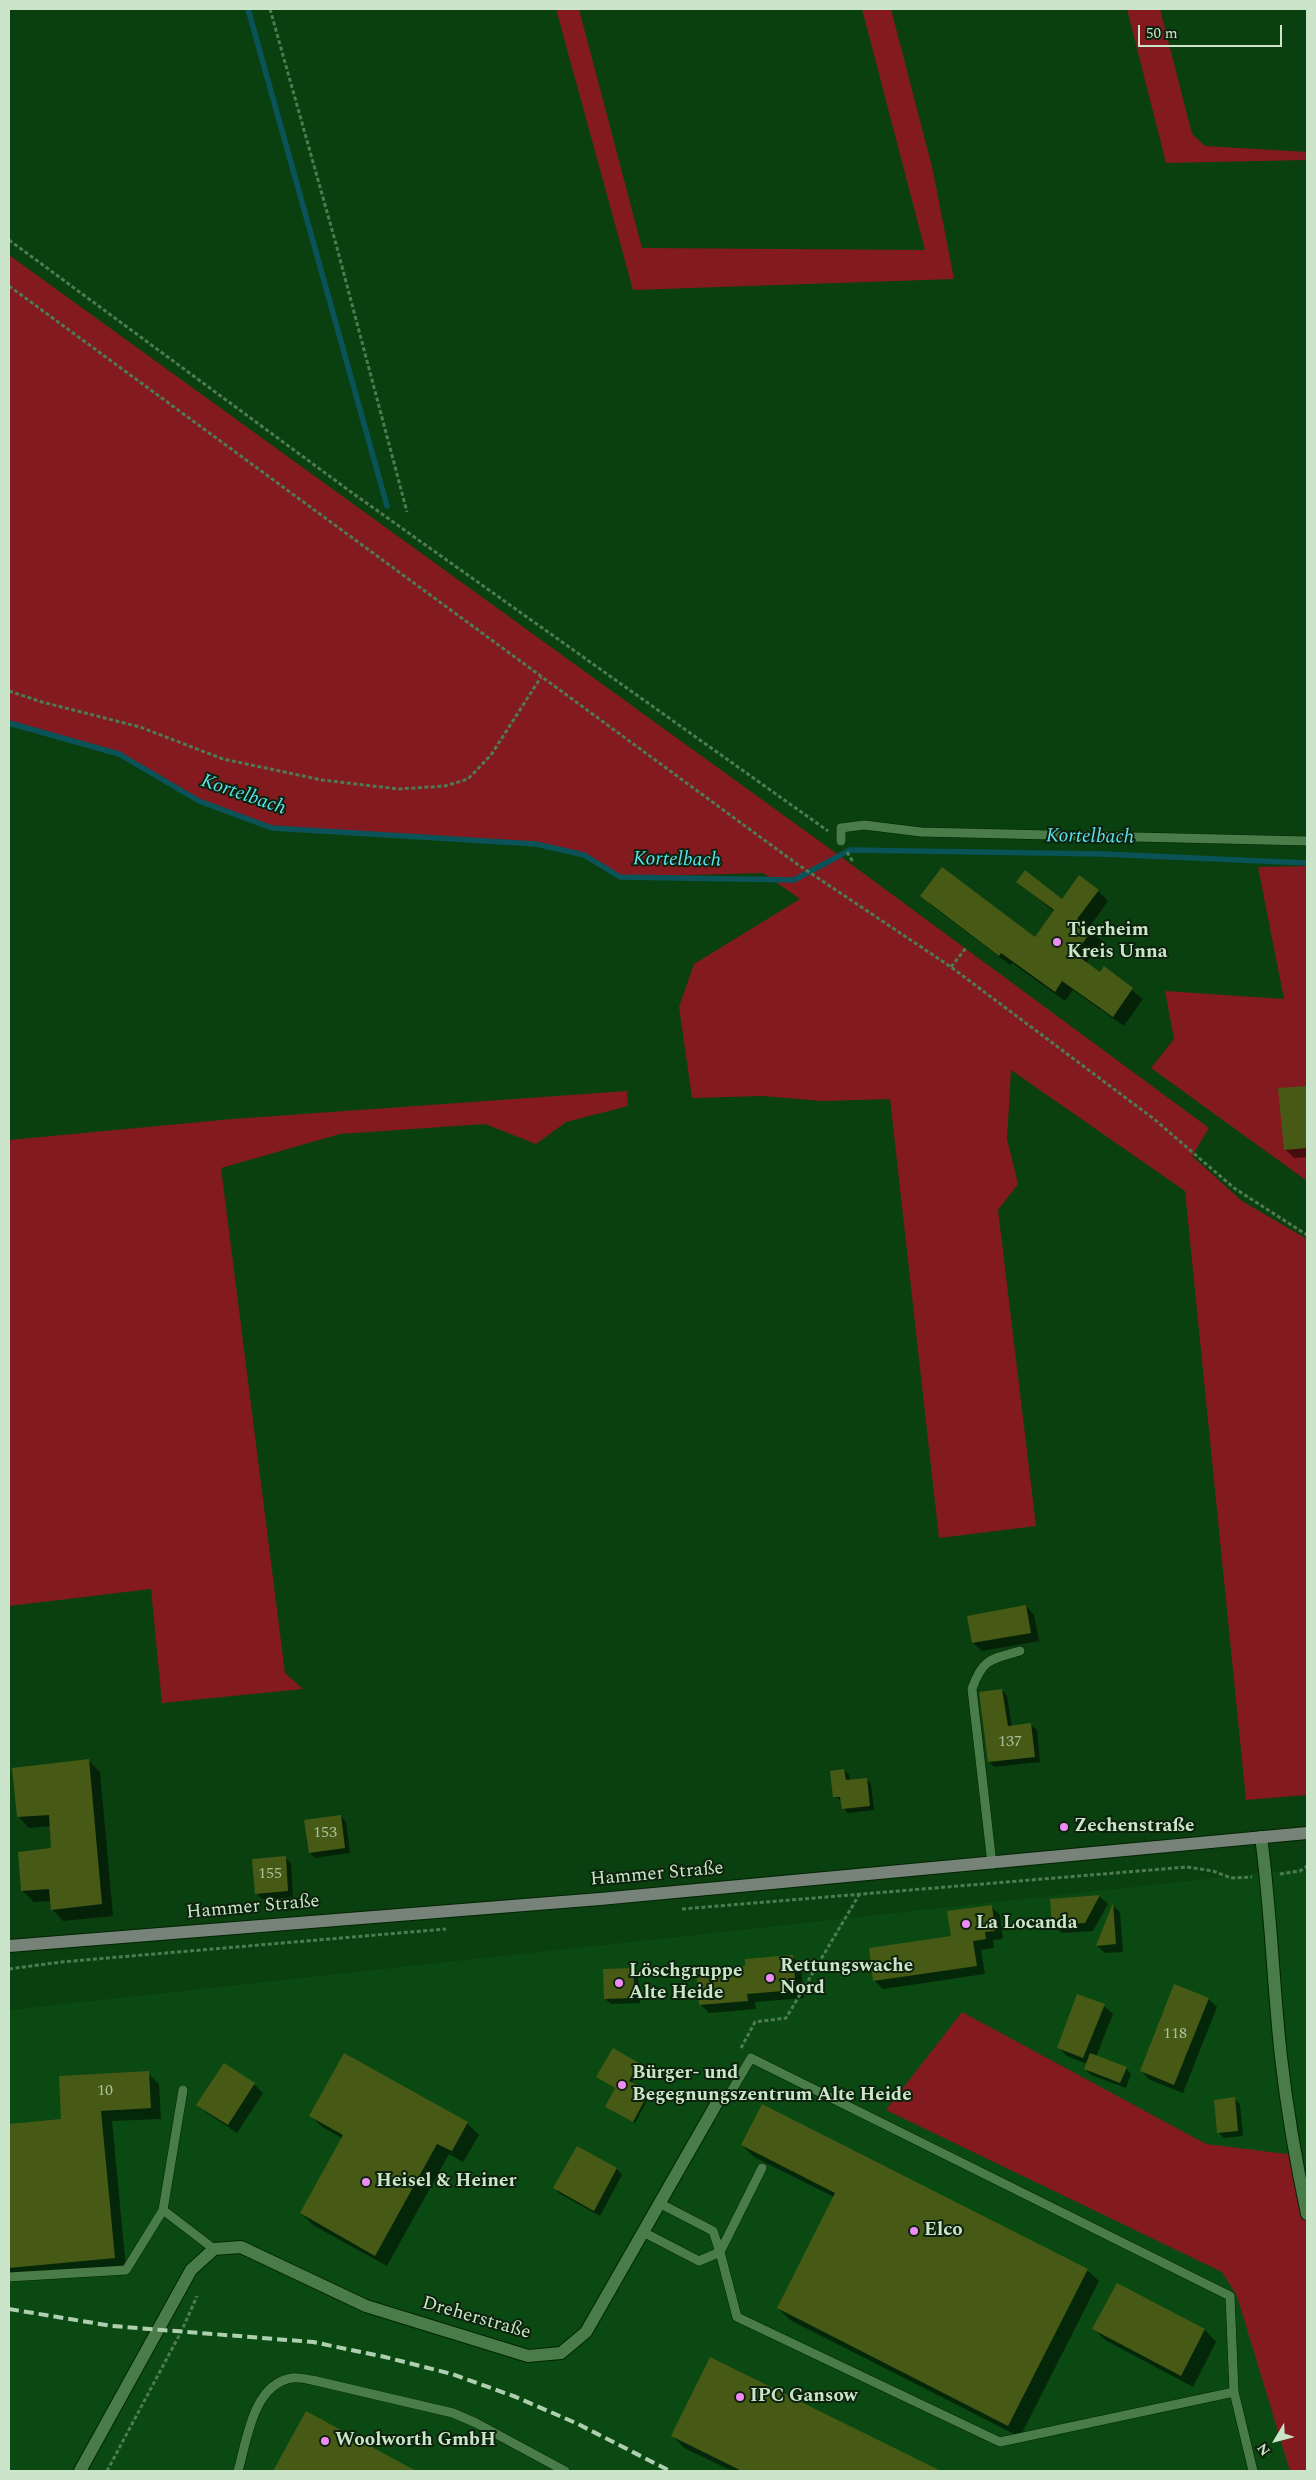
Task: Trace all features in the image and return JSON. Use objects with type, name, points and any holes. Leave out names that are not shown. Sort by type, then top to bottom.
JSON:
[{"type":"main road","name":"Hammer Straße","points":[[9,1946],[600,1899],[992,1864],[1307,1833]]},
{"type":"street","points":[[1261,1837],[1281,2058],[1295,2155],[1307,2214]]},
{"type":"street","name":"Dreherstraße","points":[[214,2249],[241,2247],[366,2306],[528,2356],[561,2353],[586,2332],[718,2101]]},
{"type":"street","points":[[80,2471],[191,2270],[214,2249]]},
{"type":"lane","points":[[841,842],[841,828],[864,825],[921,832],[1307,841]]},
{"type":"lane","points":[[992,1864],[972,1689],[976,1675],[988,1660],[1020,1651]]},
{"type":"lane","points":[[718,2101],[728,2097],[752,2058],[1230,2296],[1234,2392],[1254,2471]]},
{"type":"lane","points":[[9,2277],[126,2270],[163,2210],[183,2090]]},
{"type":"lane","points":[[643,2232],[699,2261],[720,2252],[762,2168]]},
{"type":"lane","points":[[659,2203],[713,2232],[737,2317],[1000,2442],[1234,2392]]},
{"type":"lane","points":[[163,2210],[214,2249]]},
{"type":"lane","points":[[238,2471],[253,2418],[264,2396],[276,2383],[293,2377],[453,2414],[476,2423],[565,2471]]},
{"type":"path","points":[[270,9],[336,244],[406,512]]},
{"type":"path","points":[[9,240],[360,498],[841,842]]},
{"type":"path","points":[[9,286],[797,864],[951,967],[1154,1119],[1234,1188],[1307,1235]]},
{"type":"path","points":[[9,691],[42,702],[140,727],[223,760],[322,780],[399,788],[445,786],[468,779],[491,755],[542,676]]},
{"type":"path","points":[[951,967],[966,948]]},
{"type":"path","points":[[672,1910],[1187,1867],[1213,1871],[1231,1878],[1266,1876],[1300,1871],[1307,1866]]},
{"type":"path","points":[[736,2057],[755,2022],[786,2018],[859,1895]]},
{"type":"path","points":[[9,1969],[61,1962],[456,1928]]},
{"type":"path","points":[[107,2471],[182,2330],[199,2291]]},
{"type":"shaded area","points":[[556,9],[579,9],[642,248],[925,250],[862,9],[891,9],[933,171],[954,279],[633,290]]},
{"type":"shaded area","points":[[1127,9],[1160,9],[1192,134],[1205,146],[1307,152],[1307,160],[1166,163]]},
{"type":"shaded area","points":[[9,255],[840,856],[1209,1128],[1192,1156],[1242,1201],[1307,1239],[1307,1795],[1246,1800],[1185,1191],[1011,1070],[1007,1139],[1018,1184],[998,1210],[1036,1526],[939,1538],[890,1099],[823,1101],[762,1096],[692,1098],[679,1007],[694,964],[800,899],[763,873],[620,877],[584,855],[536,844],[272,828],[199,801],[119,754],[9,723]]},
{"type":"shaded area","points":[[1307,866],[1307,1181],[1151,1068],[1174,1039],[1165,991],[1284,999],[1258,867]]},
{"type":"shaded area","points":[[627,1091],[628,1106],[566,1122],[536,1144],[485,1124],[340,1134],[221,1168],[285,1673],[303,1689],[162,1703],[151,1589],[9,1606],[9,1140],[232,1119]]},
{"type":"shaded area","points":[[1307,1868],[1307,2471],[9,2471],[9,2010]]},
{"type":"shaded area","points":[[962,2012],[1206,2144],[1295,2155],[1307,2215],[1307,2471],[1290,2471],[1237,2296],[1222,2272],[886,2110]]},
{"type":"building","points":[[942,867],[1035,937],[1054,910],[1016,882],[1025,870],[1062,899],[1079,875],[1099,890],[1077,919],[1092,930],[1075,954],[1100,972],[1104,966],[1133,988],[1113,1017],[1062,981],[1055,992],[1001,953],[999,956],[920,896]]},
{"type":"building","points":[[1307,1086],[1307,1148],[1284,1150],[1278,1088]]},
{"type":"building","points":[[1026,1605],[1031,1633],[972,1643],[967,1616]]},
{"type":"building","points":[[1002,1689],[1008,1726],[1031,1723],[1035,1757],[988,1762],[979,1692]]},
{"type":"building","points":[[89,1759],[102,1904],[51,1910],[49,1889],[21,1891],[18,1852],[51,1848],[49,1815],[17,1817],[12,1768]]},
{"type":"building","points":[[844,1769],[846,1780],[867,1778],[870,1806],[842,1809],[840,1797],[833,1797],[830,1771]]},
{"type":"building","points":[[341,1815],[345,1848],[309,1853],[304,1820]]},
{"type":"building","points":[[286,1856],[288,1891],[255,1894],[252,1859]]},
{"type":"building","points":[[1100,1895],[1085,1923],[1052,1925],[1050,1899]]},
{"type":"building","points":[[1113,1903],[1116,1944],[1096,1946]]},
{"type":"building","points":[[992,1905],[995,1931],[985,1932],[986,1939],[973,1941],[977,1966],[873,1981],[869,1948],[951,1936],[947,1911]]},
{"type":"building","points":[[793,1955],[796,1990],[747,1994],[748,2001],[699,2005],[696,1970],[745,1966],[745,1959]]},
{"type":"building","name":"Löschgruppe Alte Heide","points":[[633,1968],[635,1998],[604,1999],[603,1969]]},
{"type":"building","points":[[1174,1984],[1209,1998],[1174,2085],[1140,2071]]},
{"type":"building","points":[[1077,1994],[1105,2004],[1083,2058],[1057,2048]]},
{"type":"building","name":"Bürger- und Begegnungszentrum Alte Heide","points":[[613,2048],[639,2063],[629,2081],[649,2092],[633,2122],[605,2107],[615,2088],[596,2077]]},
{"type":"building","name":"Heisel & Heiner","points":[[344,2053],[468,2122],[452,2151],[437,2144],[375,2256],[300,2213],[343,2135],[309,2116]]},
{"type":"building","points":[[1090,2053],[1127,2067],[1120,2083],[1084,2069]]},
{"type":"building","points":[[224,2063],[255,2083],[228,2125],[196,2105]]},
{"type":"building","points":[[149,2071],[151,2108],[101,2111],[115,2258],[9,2268],[9,2124],[61,2119],[59,2076]]},
{"type":"building","points":[[1235,2097],[1238,2131],[1217,2133],[1214,2100]]},
{"type":"building","name":"Elco","points":[[762,2104],[1088,2269],[1008,2426],[777,2308],[835,2193],[741,2145]]},
{"type":"building","points":[[577,2146],[617,2168],[594,2211],[553,2188]]},
{"type":"building","points":[[1117,2283],[1205,2329],[1181,2376],[1092,2329]]},
{"type":"building","name":"IPC Gansow","points":[[710,2357],[941,2471],[742,2471],[671,2436]]},
{"type":"building","name":"Woolworth GmbH","points":[[306,2411],[416,2471],[273,2471]]},
{"type":"waterway","points":[[248,9],[387,506]]},
{"type":"waterway","name":"Kortelbach","points":[[9,723],[119,754],[199,801],[272,828],[536,844],[584,855],[620,877],[794,880],[850,850],[1103,854],[1307,863]]},
{"type":"railway","points":[[9,2309],[112,2326],[313,2342],[385,2357],[452,2374],[516,2397],[578,2424],[670,2471]]},
{"type":"place","name":"Tierheim Kreis Unna","points":[[1057,942]]},
{"type":"place","name":"Zechenstraße","points":[[1064,1827]]},
{"type":"place","name":"La Locanda","points":[[966,1924]]},
{"type":"place","name":"Rettungswache Nord","points":[[770,1978]]},
{"type":"place","name":"Löschgruppe Alte Heide","points":[[619,1983]]},
{"type":"place","name":"Bürger- und Begegnungszentrum Alte Heide","points":[[622,2085]]},
{"type":"place","name":"Heisel & Heiner","points":[[366,2182]]},
{"type":"place","name":"Elco","points":[[914,2231]]},
{"type":"place","name":"IPC Gansow","points":[[740,2397]]},
{"type":"place","name":"Woolworth GmbH","points":[[325,2441]]}]
